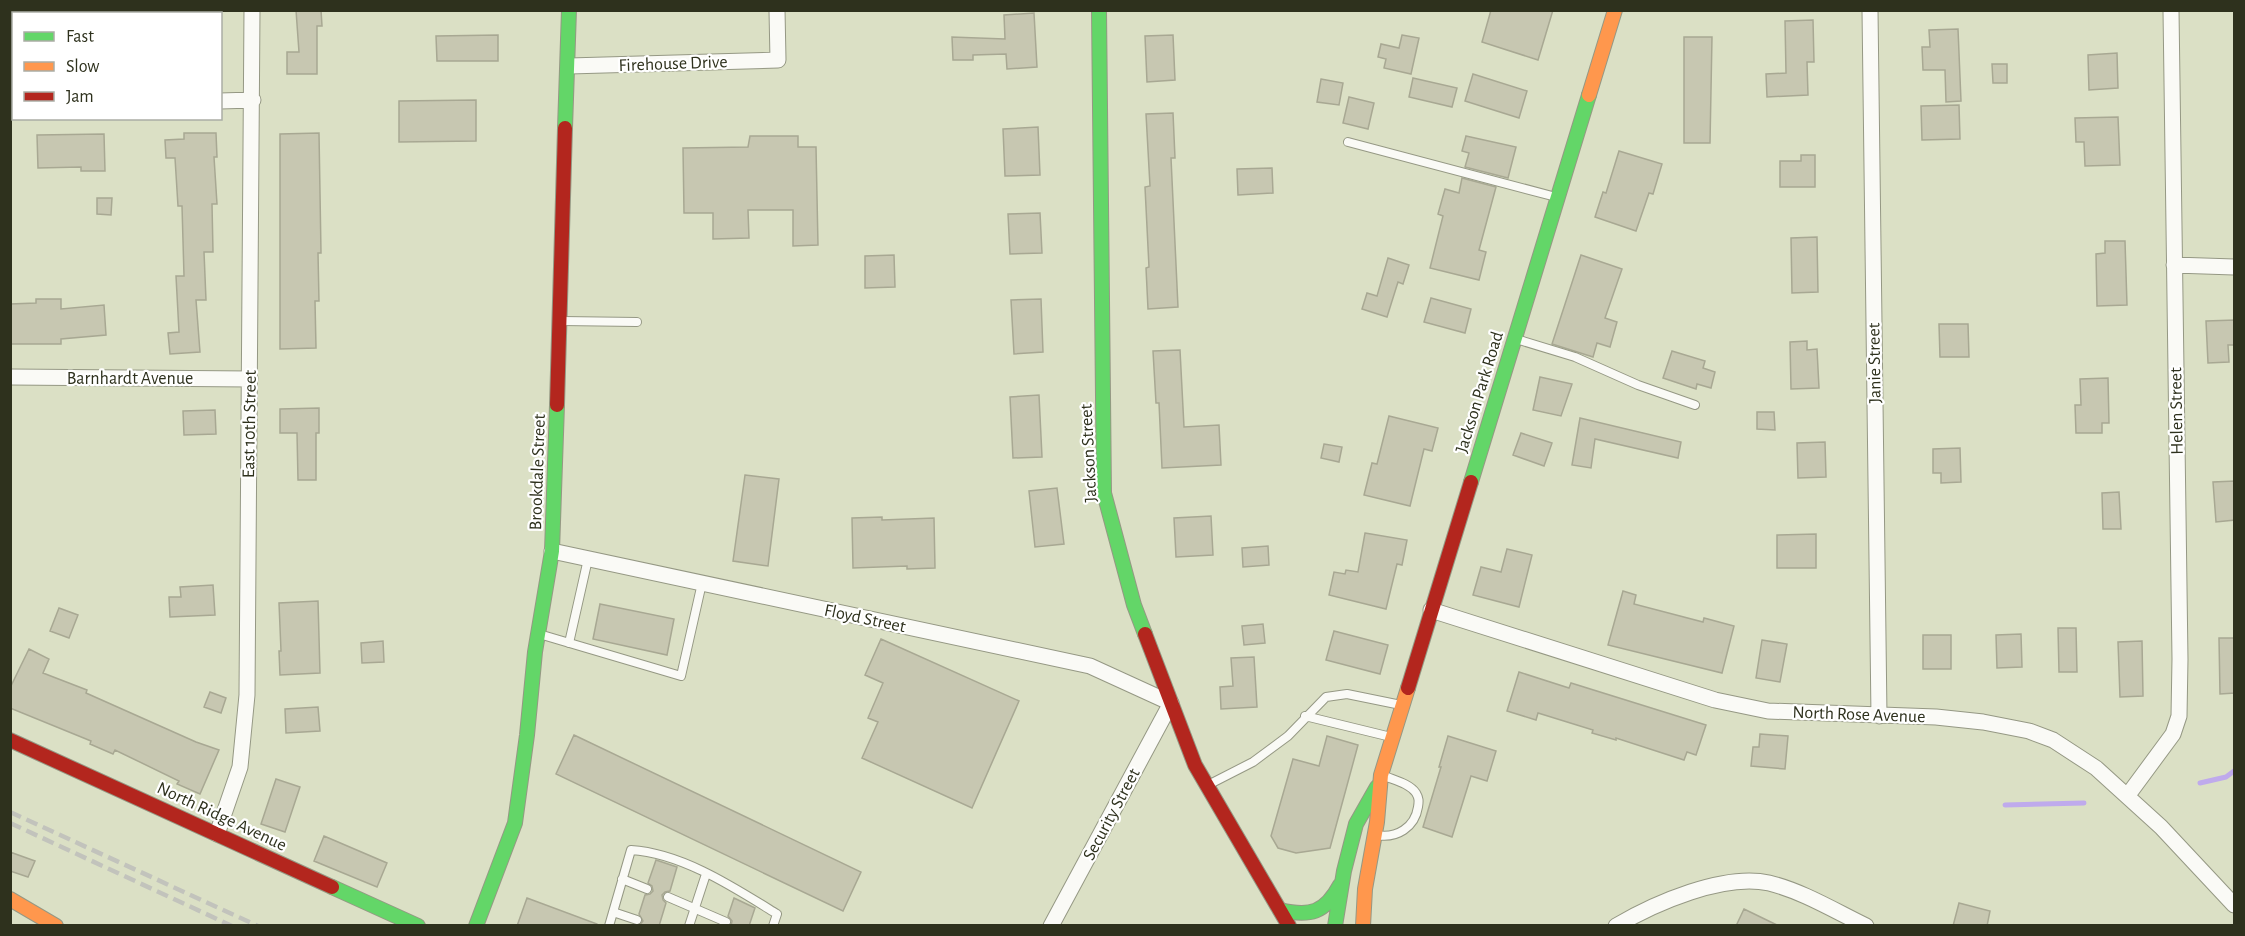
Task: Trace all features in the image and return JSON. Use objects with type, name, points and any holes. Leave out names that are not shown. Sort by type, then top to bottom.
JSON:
[{"type":"street","name":"East 10th Street","points":[[217,834],[240,767],[247,695],[252,10]]},
{"type":"street","name":"Brookdale Street","points":[[476,926],[515,823],[538,634],[552,551],[569,10]]},
{"type":"street","name":"Firehouse Drive","points":[[569,66],[778,60],[777,10]]},
{"type":"street","name":"Jackson Street","points":[[1099,10],[1104,493],[1134,605],[1195,765],[1289,926]]},
{"type":"street","name":"Jackson Park Road","points":[[1363,926],[1365,889],[1375,835],[1380,779],[1615,10]]},
{"type":"street","name":"Janie Street","points":[[1870,10],[1879,716]]},
{"type":"street","name":"Helen Street","points":[[2128,795],[2173,734],[2179,716],[2171,10]]},
{"type":"street","points":[[222,100],[253,100]]},
{"type":"street","points":[[2174,265],[2235,267]]},
{"type":"street","name":"Barnhardt Avenue","points":[[10,377],[250,379]]},
{"type":"street","name":"Floyd Street","points":[[552,551],[1090,666],[1171,703]]},
{"type":"street","name":"North Rose Avenue","points":[[1431,610],[1715,700],[1768,711],[1936,717],[1983,722],[2029,731],[2053,740],[2087,762],[2128,795],[2235,905]]},
{"type":"street","name":"Security Street","points":[[1051,926],[1171,703]]},
{"type":"street","name":"North Ridge Avenue","points":[[10,740],[418,926]]},
{"type":"street","name":"Jackson Park Road","points":[[1335,926],[1356,824],[1380,779]]},
{"type":"street","points":[[1280,910],[1305,914],[1317,911],[1332,901],[1343,879]]},
{"type":"street","points":[[1616,926],[1636,914],[1678,896],[1719,885],[1756,881],[1771,883],[1799,894],[1866,926]]},
{"type":"street","points":[[10,899],[56,926]]},
{"type":"lane","points":[[1348,142],[1558,197]]},
{"type":"lane","points":[[560,321],[637,322]]},
{"type":"lane","points":[[1515,338],[1575,357],[1638,385],[1695,405]]},
{"type":"lane","points":[[569,643],[588,559]]},
{"type":"lane","points":[[538,634],[681,676],[702,583]]},
{"type":"lane","points":[[1207,786],[1253,762],[1288,736],[1326,697],[1347,694],[1402,706]]},
{"type":"lane","points":[[1305,716],[1392,738]]},
{"type":"lane","points":[[1375,835],[1398,834],[1411,826],[1417,815],[1419,800],[1414,791],[1403,783],[1380,779]]},
{"type":"lane","points":[[609,926],[631,850],[646,851],[674,859],[730,885],[777,914],[773,926]]},
{"type":"lane","points":[[689,926],[706,874]]},
{"type":"lane","points":[[622,879],[646,889]]},
{"type":"lane","points":[[668,897],[726,922]]},
{"type":"lane","points":[[613,912],[637,921]]},
{"type":"building","points":[[296,10],[321,10],[322,26],[317,26],[317,74],[287,74],[287,52],[299,52]]},
{"type":"building","points":[[1491,10],[1553,10],[1538,60],[1482,42]]},
{"type":"building","points":[[1034,13],[1037,67],[1007,69],[1006,54],[973,55],[973,60],[953,60],[952,37],[1005,39],[1004,15]]},
{"type":"building","points":[[1813,20],[1814,62],[1807,62],[1808,95],[1767,97],[1766,74],[1786,73],[1785,21]]},
{"type":"building","points":[[1958,29],[1961,101],[1946,102],[1945,70],[1923,70],[1922,47],[1930,47],[1929,30]]},
{"type":"building","points":[[498,35],[498,61],[437,61],[436,36]]},
{"type":"building","points":[[1173,35],[1175,80],[1147,82],[1145,36]]},
{"type":"building","points":[[1402,35],[1419,38],[1411,74],[1384,68],[1386,59],[1378,57],[1381,44],[1399,48]]},
{"type":"building","points":[[1684,37],[1712,37],[1710,143],[1684,143]]},
{"type":"building","points":[[2117,53],[2118,88],[2089,90],[2088,55]]},
{"type":"building","points":[[1992,64],[2007,64],[2007,83],[1993,83]]},
{"type":"building","points":[[1473,74],[1527,91],[1519,118],[1465,101]]},
{"type":"building","points":[[1413,78],[1457,88],[1452,107],[1409,97]]},
{"type":"building","points":[[1321,79],[1343,83],[1339,105],[1317,102]]},
{"type":"building","points":[[1349,97],[1374,103],[1368,129],[1343,123]]},
{"type":"building","points":[[476,100],[476,141],[399,142],[399,101]]},
{"type":"building","points":[[1959,105],[1960,139],[1922,140],[1921,106]]},
{"type":"building","points":[[1173,113],[1175,158],[1171,158],[1178,307],[1148,309],[1146,268],[1149,267],[1145,187],[1150,186],[1146,114]]},
{"type":"building","points":[[2118,117],[2120,165],[2085,166],[2084,142],[2076,142],[2075,118]]},
{"type":"building","points":[[1038,127],[1040,175],[1005,176],[1003,129]]},
{"type":"building","points":[[184,133],[216,133],[217,157],[214,157],[217,204],[212,204],[213,252],[204,252],[206,300],[196,300],[200,352],[170,354],[168,333],[179,332],[176,276],[184,276],[182,206],[178,206],[175,158],[166,158],[165,140],[184,139]]},
{"type":"building","points":[[319,133],[321,253],[318,253],[319,301],[315,301],[316,348],[280,349],[280,134]]},
{"type":"building","points":[[104,134],[105,171],[81,171],[81,167],[38,168],[37,135]]},
{"type":"building","points":[[750,136],[798,136],[798,147],[816,147],[818,245],[793,246],[793,210],[748,210],[749,238],[713,239],[713,213],[684,213],[683,148],[748,147]]},
{"type":"building","points":[[1466,136],[1516,147],[1508,178],[1465,167],[1469,153],[1462,151]]},
{"type":"building","points":[[1619,151],[1662,164],[1653,194],[1649,193],[1636,231],[1595,217],[1603,192],[1606,193]]},
{"type":"building","points":[[1801,155],[1815,155],[1815,187],[1780,187],[1780,161],[1801,161]]},
{"type":"building","points":[[1272,168],[1273,193],[1238,195],[1237,169]]},
{"type":"building","points":[[1462,178],[1496,187],[1479,250],[1486,252],[1479,280],[1430,268],[1443,216],[1438,214],[1445,189],[1459,193]]},
{"type":"building","points":[[97,198],[112,198],[111,215],[97,214]]},
{"type":"building","points":[[1040,213],[1042,253],[1010,254],[1008,214]]},
{"type":"building","points":[[1817,237],[1818,292],[1792,293],[1791,238]]},
{"type":"building","points":[[2105,241],[2125,241],[2127,305],[2097,306],[2096,254],[2105,253]]},
{"type":"building","points":[[894,255],[895,287],[865,288],[865,256]]},
{"type":"building","points":[[1581,255],[1622,269],[1605,318],[1617,322],[1610,347],[1597,343],[1593,357],[1552,344]]},
{"type":"building","points":[[1388,258],[1409,265],[1403,284],[1398,282],[1387,317],[1362,309],[1367,293],[1377,296]]},
{"type":"building","points":[[1431,298],[1471,309],[1465,333],[1424,322]]},
{"type":"building","points":[[36,299],[61,299],[61,309],[104,305],[106,335],[61,339],[61,344],[10,344],[10,304],[36,303]]},
{"type":"building","points":[[1041,299],[1043,352],[1014,354],[1011,300]]},
{"type":"building","points":[[2235,320],[2235,345],[2228,345],[2229,362],[2208,363],[2206,321]]},
{"type":"building","points":[[1939,324],[1968,324],[1969,357],[1940,357]]},
{"type":"building","points":[[1807,341],[1807,350],[1817,349],[1819,388],[1791,389],[1790,342]]},
{"type":"building","points":[[1180,350],[1184,427],[1219,425],[1221,465],[1162,468],[1159,403],[1156,403],[1153,351]]},
{"type":"building","points":[[1672,351],[1705,361],[1703,368],[1715,372],[1711,388],[1697,384],[1696,389],[1663,378]]},
{"type":"building","points":[[1540,377],[1572,384],[1561,416],[1533,410]]},
{"type":"building","points":[[2108,378],[2109,423],[2102,423],[2102,433],[2076,433],[2075,405],[2081,405],[2080,379]]},
{"type":"building","points":[[1039,395],[1042,457],[1013,458],[1010,397]]},
{"type":"building","points":[[319,408],[319,433],[316,433],[316,480],[298,480],[297,433],[280,433],[280,409]]},
{"type":"building","points":[[215,410],[216,434],[184,435],[183,411]]},
{"type":"building","points":[[1757,412],[1774,412],[1775,430],[1757,429]]},
{"type":"building","points":[[1389,416],[1438,428],[1432,451],[1424,449],[1410,506],[1364,495],[1372,463],[1377,464]]},
{"type":"building","points":[[1580,418],[1681,442],[1678,458],[1595,439],[1591,468],[1572,465]]},
{"type":"building","points":[[1521,433],[1552,443],[1544,466],[1513,455]]},
{"type":"building","points":[[1825,442],[1826,477],[1798,478],[1797,443]]},
{"type":"building","points":[[1324,444],[1342,447],[1339,462],[1321,458]]},
{"type":"building","points":[[1960,448],[1961,482],[1941,483],[1941,473],[1933,473],[1933,449]]},
{"type":"building","points":[[745,475],[779,479],[768,566],[733,561]]},
{"type":"building","points":[[2235,481],[2235,520],[2216,522],[2213,482]]},
{"type":"building","points":[[1057,488],[1064,544],[1035,547],[1029,491]]},
{"type":"building","points":[[2119,492],[2121,529],[2103,529],[2102,493]]},
{"type":"building","points":[[1211,516],[1213,555],[1176,557],[1174,518]]},
{"type":"building","points":[[882,517],[882,520],[934,518],[935,568],[907,569],[907,566],[853,568],[852,518]]},
{"type":"building","points":[[1365,533],[1407,540],[1402,565],[1397,564],[1386,609],[1329,595],[1334,572],[1345,574],[1346,570],[1358,572]]},
{"type":"building","points":[[1816,534],[1816,568],[1777,568],[1777,535]]},
{"type":"building","points":[[1268,546],[1269,565],[1243,567],[1242,548]]},
{"type":"building","points":[[1507,549],[1532,555],[1519,607],[1473,595],[1481,567],[1501,572]]},
{"type":"building","points":[[213,585],[215,615],[170,617],[169,597],[181,597],[180,587]]},
{"type":"building","points":[[1623,591],[1636,595],[1634,604],[1703,622],[1704,618],[1734,626],[1722,673],[1608,645]]},
{"type":"building","points":[[318,601],[320,673],[280,675],[279,603]]},
{"type":"building","points":[[600,604],[674,619],[667,655],[593,639]]},
{"type":"building","points":[[59,608],[78,615],[69,638],[50,631]]},
{"type":"building","points":[[1263,624],[1265,643],[1244,645],[1242,626]]},
{"type":"building","points":[[2058,628],[2076,628],[2077,672],[2059,672]]},
{"type":"building","points":[[1334,631],[1388,645],[1380,674],[1326,660]]},
{"type":"building","points":[[2021,634],[2022,667],[1997,668],[1996,635]]},
{"type":"building","points":[[1923,635],[1951,635],[1951,669],[1923,669]]},
{"type":"building","points":[[2219,638],[2235,638],[2235,693],[2220,694]]},
{"type":"building","points":[[881,639],[1019,701],[972,808],[862,758],[878,722],[868,718],[883,683],[865,675]]},
{"type":"building","points":[[1762,640],[1787,644],[1780,682],[1756,678]]},
{"type":"building","points":[[383,641],[384,662],[362,663],[361,643]]},
{"type":"building","points":[[2142,641],[2143,696],[2120,697],[2118,642]]},
{"type":"building","points":[[29,649],[49,659],[43,673],[87,690],[86,693],[219,750],[200,794],[177,784],[179,781],[115,750],[113,754],[90,744],[91,741],[10,708],[10,688]]},
{"type":"building","points":[[1254,657],[1257,707],[1221,709],[1220,687],[1233,686],[1231,658]]},
{"type":"building","points":[[1519,672],[1569,688],[1571,683],[1706,725],[1696,755],[1687,752],[1684,760],[1616,738],[1616,740],[1592,733],[1593,730],[1538,713],[1536,720],[1507,711]]},
{"type":"building","points":[[210,692],[226,698],[221,713],[204,707]]},
{"type":"building","points":[[318,707],[320,731],[286,733],[285,709]]},
{"type":"building","points":[[1760,734],[1788,736],[1785,769],[1751,766],[1753,747],[1759,747]]},
{"type":"building","points":[[574,735],[861,872],[843,911],[556,774]]},
{"type":"building","points":[[1327,736],[1358,745],[1330,848],[1296,853],[1278,848],[1271,836],[1293,759],[1319,766]]},
{"type":"building","points":[[1448,736],[1496,751],[1487,781],[1471,776],[1452,837],[1423,827]]},
{"type":"building","points":[[276,779],[300,787],[285,832],[261,824]]},
{"type":"building","points":[[324,836],[387,863],[377,887],[314,861]]},
{"type":"building","points":[[10,852],[35,861],[28,877],[10,871]]},
{"type":"building","points":[[656,860],[677,867],[670,891],[662,895],[666,903],[659,926],[639,926],[643,921],[639,914],[645,895],[653,891],[652,886],[648,883]]},
{"type":"building","points":[[527,898],[597,924],[597,926],[517,926]]},
{"type":"building","points":[[734,898],[755,908],[749,926],[731,926],[732,921],[728,916]]},
{"type":"building","points":[[1959,903],[1990,911],[1987,926],[1953,926]]},
{"type":"building","points":[[1744,909],[1779,926],[1736,926]]},
{"type":"waterway","points":[[2200,783],[2226,777],[2234,771]]},
{"type":"waterway","points":[[2005,805],[2084,803]]},
{"type":"railway","points":[[10,812],[258,926]]},
{"type":"railway","points":[[10,823],[232,926]]},
{"type":"traffic: fast","points":[[565,128],[569,10]]},
{"type":"traffic: fast","points":[[1099,10],[1104,493],[1134,605],[1145,634]]},
{"type":"traffic: fast","points":[[1471,482],[1589,95]]},
{"type":"traffic: fast","points":[[476,926],[515,823],[535,652],[552,551],[557,405]]},
{"type":"traffic: fast","points":[[1335,926],[1344,871],[1356,824],[1377,787]]},
{"type":"traffic: fast","points":[[1280,910],[1300,913],[1316,911],[1329,902],[1340,885]]},
{"type":"traffic: fast","points":[[332,887],[418,926]]},
{"type":"traffic: slow","points":[[1589,95],[1615,10]]},
{"type":"traffic: slow","points":[[1363,926],[1365,889],[1377,822],[1381,775],[1408,688]]},
{"type":"traffic: slow","points":[[10,899],[56,926]]},
{"type":"traffic: jam","points":[[557,405],[565,128]]},
{"type":"traffic: jam","points":[[1408,688],[1471,482]]},
{"type":"traffic: jam","points":[[1145,634],[1195,765],[1289,926]]},
{"type":"traffic: jam","points":[[10,740],[332,887]]}]
